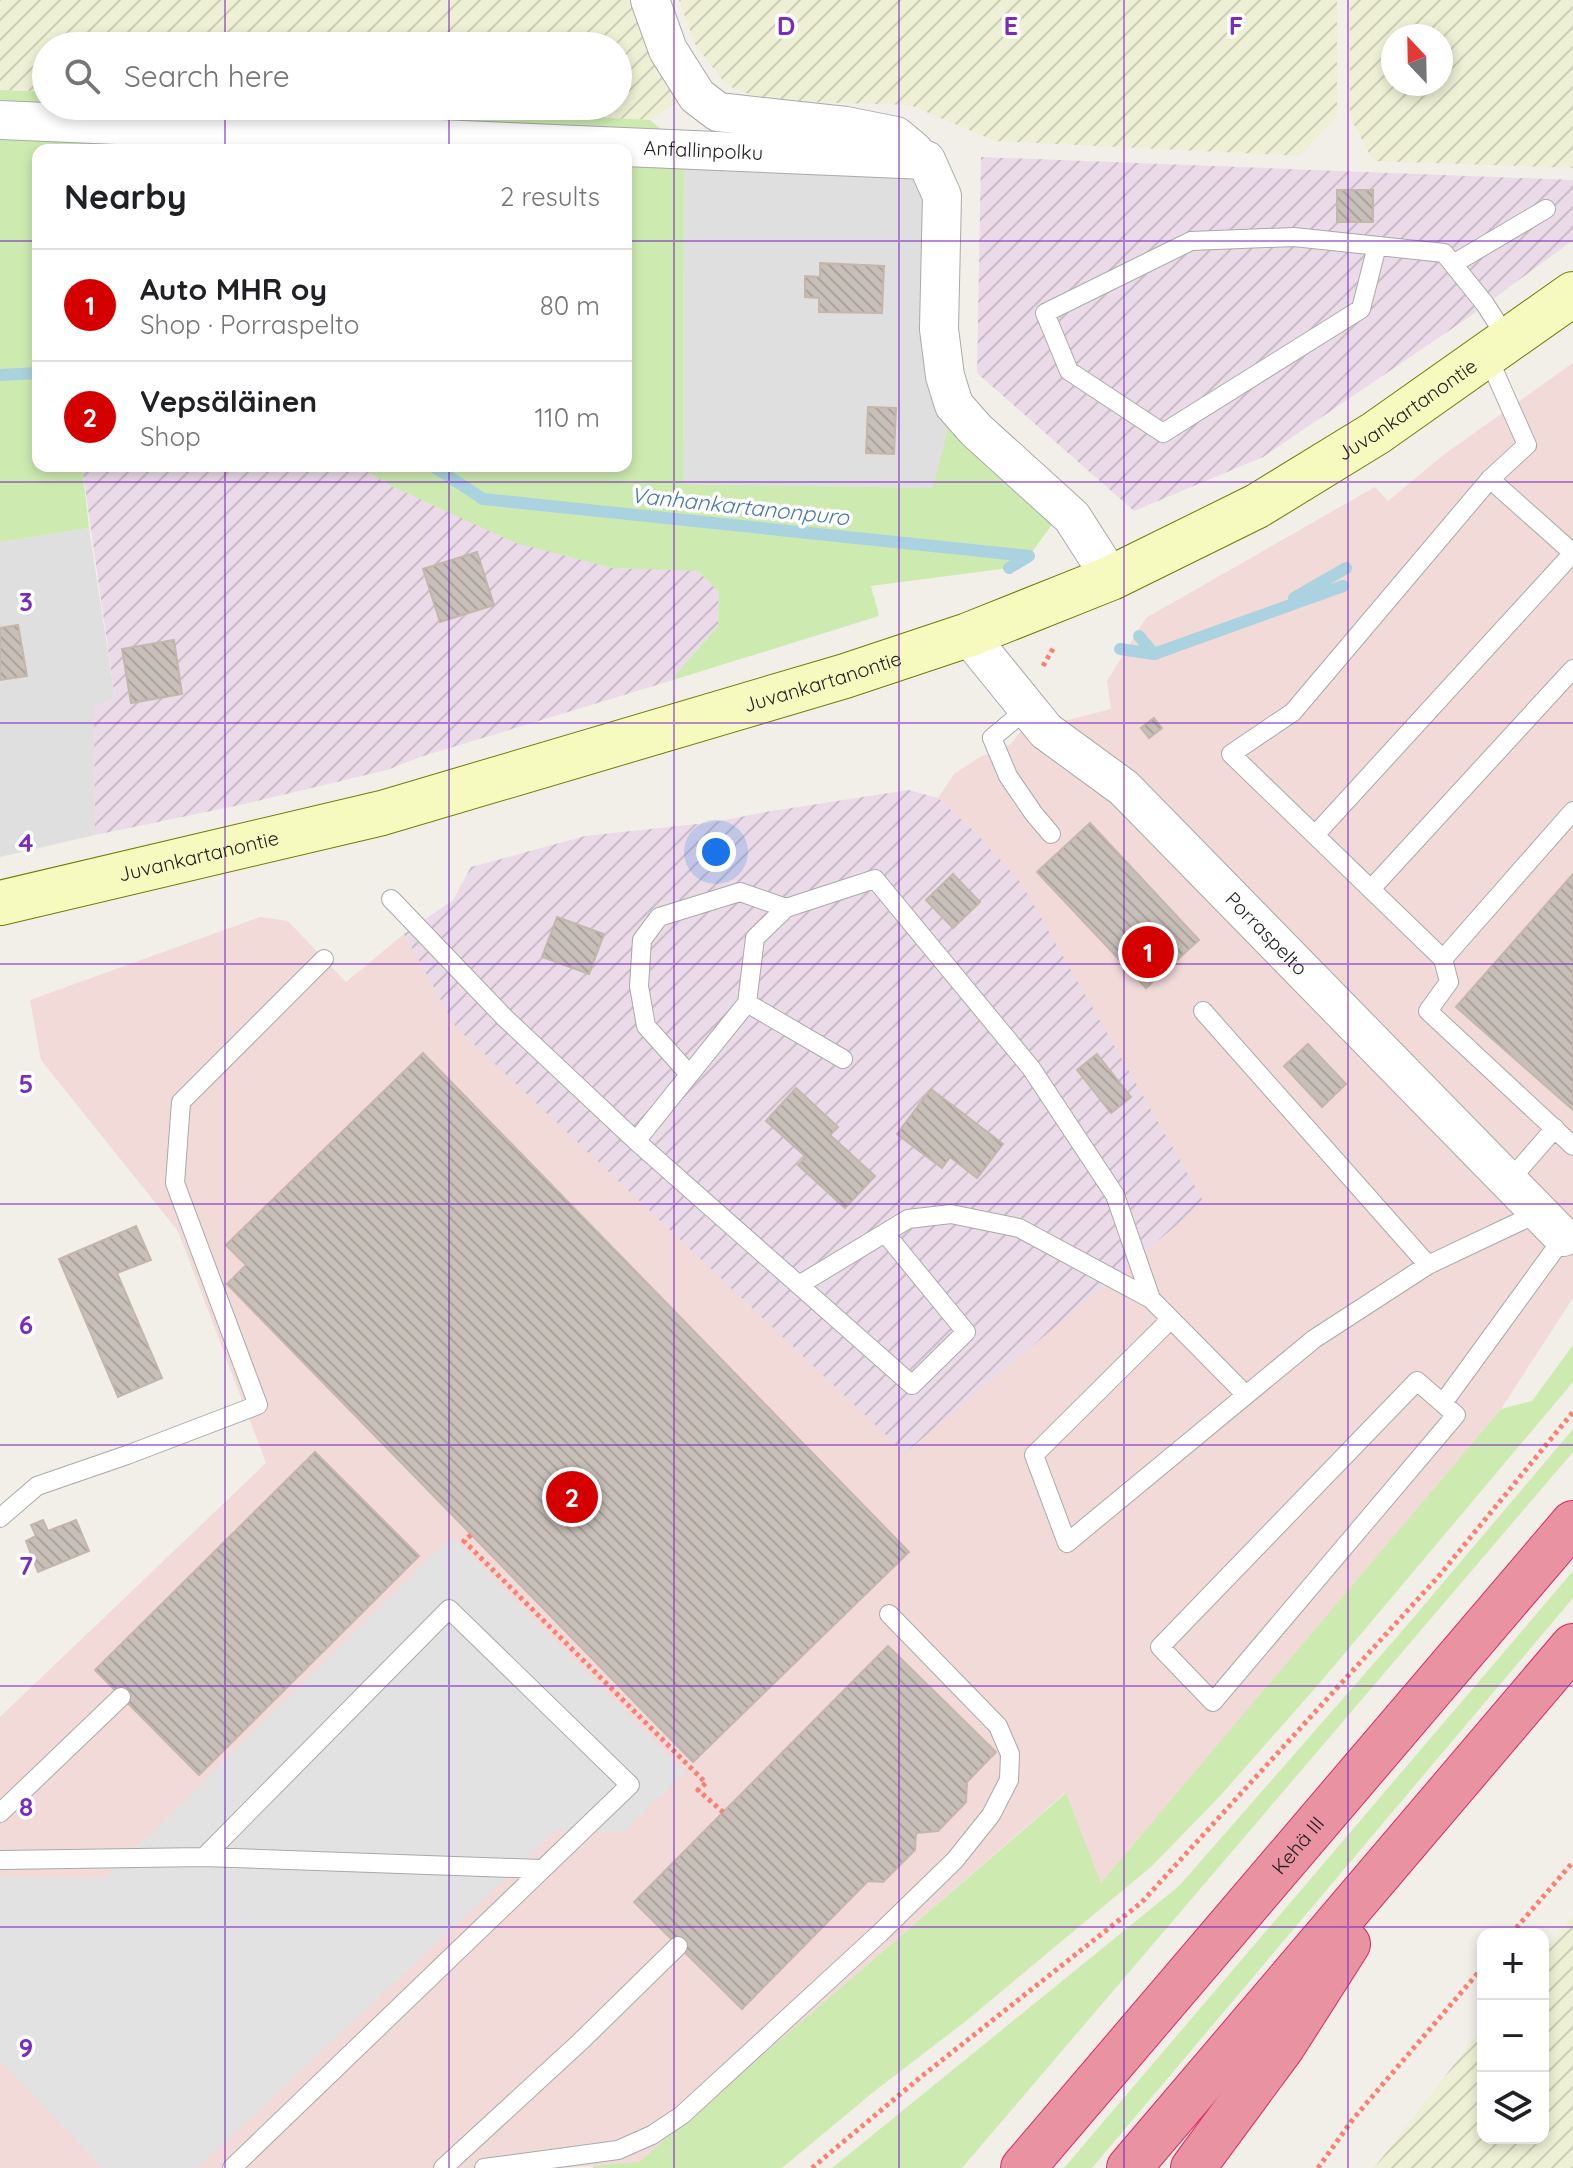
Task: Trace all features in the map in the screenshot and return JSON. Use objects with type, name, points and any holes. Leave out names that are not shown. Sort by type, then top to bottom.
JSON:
[{"type":"highway","name":"Kehä III","points":[[1023,2168],[1573,1523]]},
{"type":"highway","points":[[1129,2168],[1573,1646]]},
{"type":"highway","points":[[1193,2168],[1283,2046],[1437,1804]]},
{"type":"main road","name":"Juvankartanontie","points":[[0,903],[382,813],[845,676],[968,635],[1111,578],[1257,506],[1376,433],[1573,294]]},
{"type":"street","name":"Anfallinpolku","points":[[650,0],[668,50],[697,96],[718,112],[846,126],[896,136],[926,160],[942,196],[939,329],[945,376],[954,405],[976,430],[1072,517],[1111,578]]},
{"type":"street","name":"Anfallinpolku","points":[[0,120],[556,144]]},
{"type":"street","name":"Anfallinpolku","points":[[632,147],[926,160]]},
{"type":"street","name":"Porraspelto","points":[[968,635],[1046,731],[1124,788],[1509,1181],[1559,1225]]},
{"type":"lane","points":[[1453,264],[1546,209]]},
{"type":"lane","points":[[1377,246],[1361,309],[1163,433],[1069,371],[1045,313],[1191,241],[1294,237],[1444,253],[1485,304],[1527,445],[1490,479],[1293,712],[1231,754],[1443,959],[1449,982],[1428,1011],[1573,1146]]},
{"type":"lane","points":[[1315,835],[1573,553],[1490,479]]},
{"type":"lane","points":[[1371,889],[1573,669]]},
{"type":"lane","points":[[1028,708],[992,738],[1008,776],[1051,834]]},
{"type":"lane","points":[[1443,959],[1573,811]]},
{"type":"lane","points":[[636,1141],[747,1003],[755,938],[786,908],[875,879],[1040,1080],[1115,1195],[1151,1299]]},
{"type":"lane","points":[[689,1074],[646,1026],[639,986],[642,940],[659,917],[740,892],[786,908]]},
{"type":"lane","points":[[391,899],[505,1018],[636,1141],[912,1385],[966,1332],[885,1233]]},
{"type":"lane","points":[[0,1518],[37,1486],[258,1405],[175,1183],[181,1102],[324,959]]},
{"type":"lane","points":[[747,1003],[843,1059]]},
{"type":"lane","points":[[1203,1011],[1428,1265]]},
{"type":"lane","points":[[1509,1181],[1555,1128]]},
{"type":"lane","points":[[799,1285],[908,1219],[951,1214],[1019,1228],[1151,1299],[1246,1395]]},
{"type":"lane","points":[[1171,1319],[1034,1455],[1067,1543],[1314,1339],[1428,1265],[1559,1225]]},
{"type":"lane","points":[[1443,1403],[1559,1225]]},
{"type":"lane","points":[[1417,1381],[1443,1403],[1456,1415],[1213,1702],[1160,1647],[1417,1381]]},
{"type":"lane","points":[[204,1857],[449,1609],[630,1785],[232,2168]]},
{"type":"lane","points":[[484,2168],[618,2150],[652,2135],[682,2115],[880,1933],[955,1860],[991,1815],[1009,1780],[1010,1754],[998,1726],[889,1614]]},
{"type":"lane","points":[[0,1813],[121,1697]]},
{"type":"lane","points":[[0,1860],[204,1857],[540,1869]]},
{"type":"lane","points":[[443,2168],[580,2042],[678,1946]]},
{"type":"path","points":[[812,2168],[922,2076],[1142,1902],[1438,1577],[1573,1412]]},
{"type":"path","points":[[471,1535],[464,1541],[706,1783],[698,1790],[723,1812]]},
{"type":"path","points":[[1516,1928],[1573,1862]]},
{"type":"path","points":[[1318,2168],[1353,2119],[1477,1974]]},
{"type":"shaded area","points":[[684,149],[926,160],[954,405],[934,488],[683,484]]},
{"type":"shaded area","points":[[981,157],[1573,180],[1573,240],[1469,317],[1263,457],[1134,511],[977,373]]},
{"type":"shaded area","points":[[1573,363],[1573,1298],[1501,1409],[1101,1884],[1065,1793],[639,2163],[557,2168],[0,2168],[0,1717],[266,1463],[178,1231],[41,1060],[30,1000],[260,917],[288,921],[346,982],[404,934],[456,1027],[974,831],[938,798],[954,774],[980,757],[1011,744],[1020,732],[1111,709],[1107,681],[1146,618],[1375,487],[1388,501],[1442,456]]},
{"type":"shaded area","points":[[83,472],[369,472],[391,486],[612,568],[697,570],[719,592],[718,626],[670,681],[420,757],[387,770],[95,835],[94,707],[115,698]]},
{"type":"shaded area","points":[[89,528],[115,698],[94,707],[95,835],[0,857],[0,542]]},
{"type":"shaded area","points":[[909,790],[938,798],[974,831],[1021,883],[1204,1202],[905,1453],[456,1027],[404,934],[453,900],[471,867],[585,836],[715,822]]},
{"type":"shaded area","points":[[452,1536],[685,1772],[624,1832],[555,1831],[198,2168],[102,2168],[0,2060],[0,1877],[105,1878]]},
{"type":"green space","points":[[0,0],[635,0],[681,100],[650,120],[632,119],[632,32],[32,32],[32,91],[0,90]]},
{"type":"green space","points":[[679,0],[1337,0],[1337,116],[1300,156],[995,141],[910,105],[767,101],[726,85],[695,44]]},
{"type":"green space","points":[[1350,0],[1573,0],[1573,168],[1373,161],[1350,117]]},
{"type":"green space","points":[[0,90],[32,91],[32,120],[650,120],[684,149],[683,484],[933,488],[950,421],[1057,518],[1029,556],[1009,568],[871,586],[879,616],[670,681],[718,626],[719,592],[698,571],[612,568],[516,543],[391,486],[369,472],[632,472],[632,144],[32,144],[32,472],[83,472],[89,528],[0,542]]},
{"type":"green space","points":[[1573,1345],[1573,1382],[1318,1685],[1220,1796],[1152,1866],[966,2021],[782,2168],[593,2168],[639,2162],[1066,1793],[1101,1883],[1501,1409],[1532,1401]]},
{"type":"green space","points":[[1573,1429],[1573,1452],[962,2168],[832,2168],[1179,1886],[1403,1630]]},
{"type":"green space","points":[[1573,1571],[1573,1598],[1092,2168],[1064,2168]]},
{"type":"green space","points":[[1573,1915],[1573,2168],[1374,2168],[1477,2035],[1477,2144],[1549,2144],[1549,1945]]},
{"type":"building","points":[[1337,190],[1373,190],[1373,222],[1337,222]]},
{"type":"building","points":[[820,263],[884,266],[882,313],[819,312],[819,298],[805,297],[805,276],[820,277]]},
{"type":"building","points":[[868,407],[896,408],[894,454],[866,453]]},
{"type":"building","points":[[477,552],[494,605],[440,622],[423,569]]},
{"type":"building","points":[[18,625],[27,676],[0,680],[0,628]]},
{"type":"building","points":[[174,640],[182,694],[131,703],[122,649]]},
{"type":"building","points":[[1154,718],[1162,728],[1149,738],[1141,728]]},
{"type":"building","points":[[1090,823],[1199,940],[1146,988],[1037,872]]},
{"type":"building","points":[[953,874],[980,902],[953,928],[926,900]]},
{"type":"building","points":[[1573,874],[1573,1110],[1456,1007]]},
{"type":"building","points":[[557,917],[604,934],[589,974],[542,957]]},
{"type":"building","points":[[1308,1044],[1346,1084],[1322,1107],[1284,1066]]},
{"type":"building","points":[[423,1053],[909,1552],[693,1762],[227,1284],[246,1265],[226,1245]]},
{"type":"building","points":[[1097,1054],[1131,1097],[1111,1113],[1077,1070]]},
{"type":"building","points":[[796,1088],[838,1127],[830,1135],[875,1176],[845,1208],[798,1165],[806,1157],[766,1121]]},
{"type":"building","points":[[931,1089],[1003,1144],[977,1178],[950,1157],[942,1168],[897,1134]]},
{"type":"building","points":[[136,1226],[151,1260],[117,1273],[162,1378],[118,1397],[59,1259]]},
{"type":"building","points":[[315,1452],[419,1556],[199,1775],[95,1670]]},
{"type":"building","points":[[43,1520],[48,1531],[76,1520],[89,1551],[38,1572],[26,1541],[36,1536],[31,1525]]},
{"type":"building","points":[[888,1646],[996,1752],[967,1782],[966,1802],[938,1831],[916,1833],[915,1850],[883,1882],[868,1881],[742,2009],[634,1902]]},
{"type":"waterway","name":"Vanhankartanonpuro","points":[[0,375],[32,373]]},
{"type":"waterway","name":"Vanhankartanonpuro","points":[[442,472],[483,499],[1029,556],[1009,568]]},
{"type":"waterway","name":"Vanhankartanonpuro","points":[[1294,598],[1346,568]]},
{"type":"waterway","name":"Vanhankartanonpuro","points":[[1120,649],[1154,654],[1343,586]]},
{"type":"waterway","name":"Vanhankartanonpuro","points":[[1139,636],[1154,654]]},
{"type":"place","name":"Auto MHR oy","points":[[1148,952]]},
{"type":"place","name":"Vepsäläinen","points":[[572,1497]]}]
